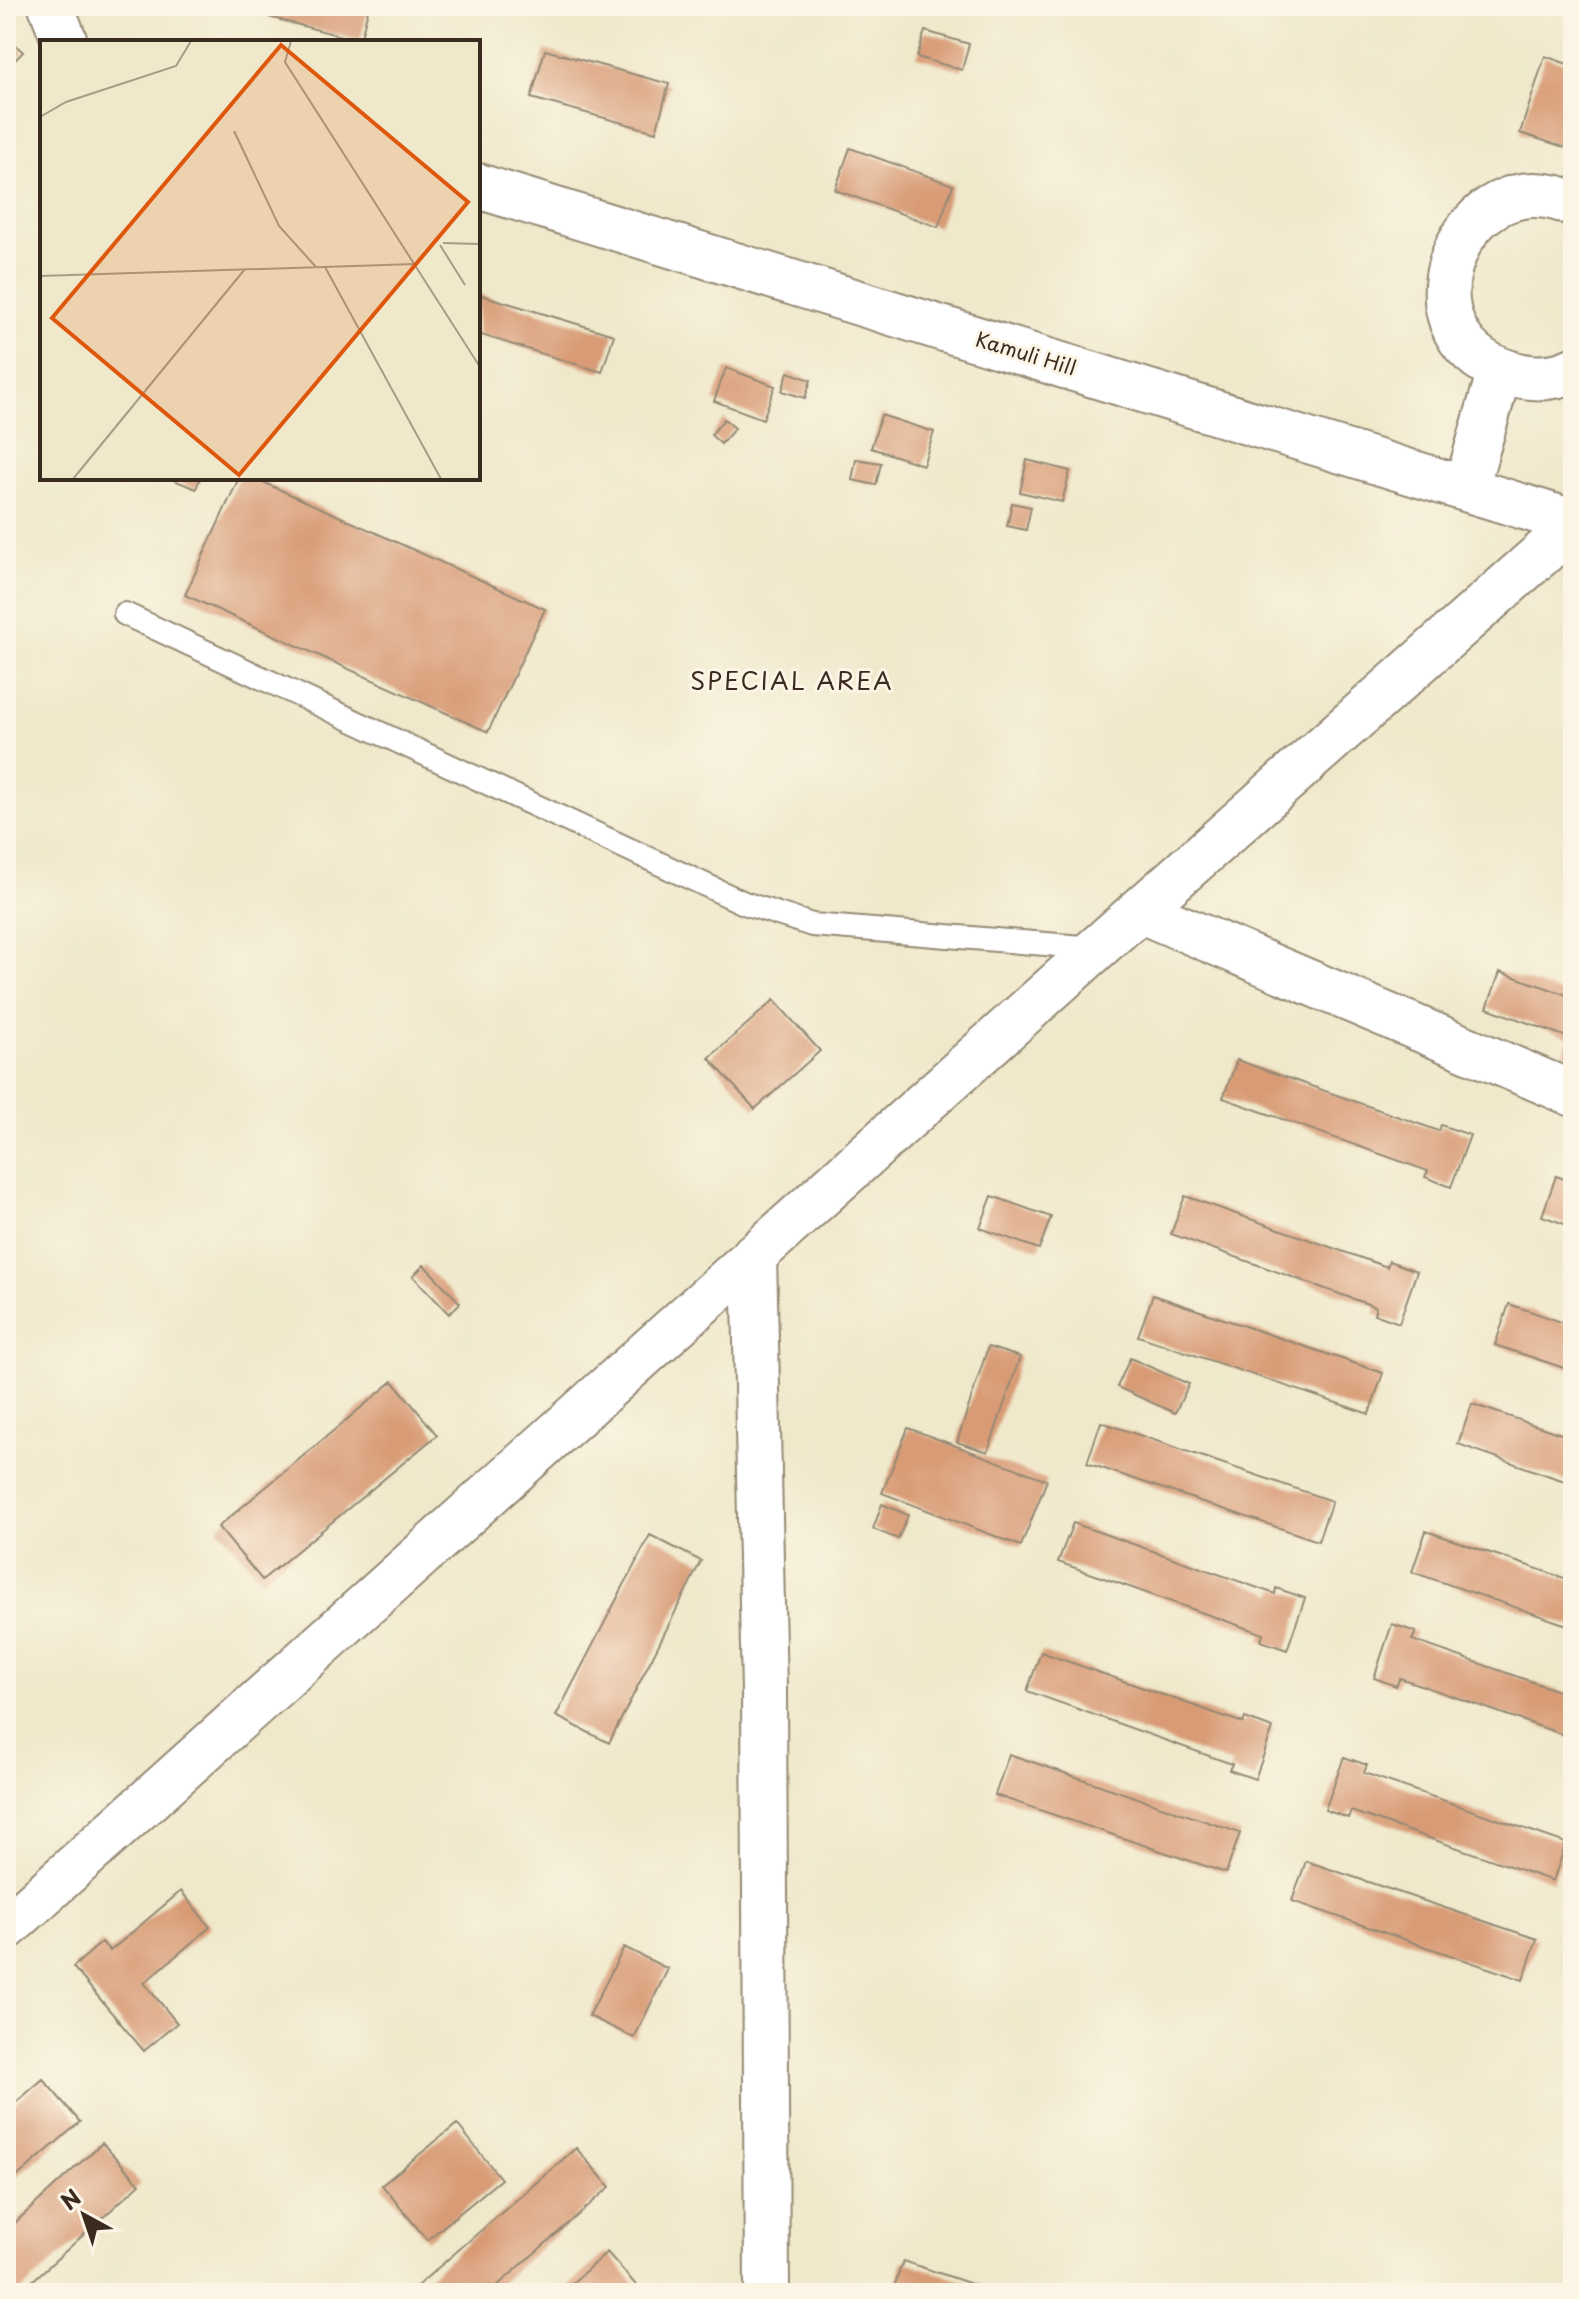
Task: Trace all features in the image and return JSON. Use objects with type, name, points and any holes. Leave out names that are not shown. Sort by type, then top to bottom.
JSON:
[{"type":"street","points":[[51,6],[64,40]]},
{"type":"street","name":"Kamuli Hill","points":[[480,187],[1466,488],[1573,524]]},
{"type":"street","points":[[1573,204],[1545,197],[1523,197],[1485,213],[1469,227],[1457,244],[1449,264],[1446,285],[1448,306],[1455,327],[1466,345],[1481,360],[1521,377],[1544,378],[1573,370]]},
{"type":"street","points":[[1466,488],[1500,370]]},
{"type":"street","points":[[6,1928],[1573,524]]},
{"type":"street","points":[[1141,911],[1573,1094]]},
{"type":"street","points":[[754,1255],[764,1707],[767,2293]]},
{"type":"lane","points":[[125,614],[744,903],[812,925],[1097,948]]},
{"type":"building","points":[[272,6],[369,6],[360,40],[269,17]]},
{"type":"building","points":[[925,31],[969,44],[962,70],[917,57]]},
{"type":"building","points":[[6,36],[23,52],[6,69]]},
{"type":"building","points":[[545,50],[669,84],[656,132],[531,98]]},
{"type":"building","points":[[1545,56],[1573,66],[1573,150],[1520,133]]},
{"type":"building","points":[[850,148],[953,185],[938,227],[835,190]]},
{"type":"building","points":[[480,295],[614,335],[602,372],[480,335]]},
{"type":"building","points":[[726,368],[775,386],[763,419],[714,401]]},
{"type":"building","points":[[788,372],[811,380],[805,398],[782,391]]},
{"type":"building","points":[[881,415],[934,432],[923,465],[871,448]]},
{"type":"building","points":[[724,419],[735,428],[721,444],[711,435]]},
{"type":"building","points":[[856,459],[881,463],[876,485],[852,480]]},
{"type":"building","points":[[1027,460],[1070,471],[1062,502],[1020,492]]},
{"type":"building","points":[[174,480],[199,480],[196,489]]},
{"type":"building","points":[[238,480],[258,480],[545,609],[488,732],[185,595]]},
{"type":"building","points":[[1012,503],[1031,507],[1026,530],[1007,526]]},
{"type":"building","points":[[1500,972],[1573,997],[1573,1057],[1564,1053],[1570,1038],[1487,1008]]},
{"type":"building","points":[[774,1000],[820,1051],[755,1109],[709,1058]]},
{"type":"building","points":[[1237,1060],[1439,1131],[1441,1125],[1470,1135],[1451,1187],[1425,1177],[1428,1171],[1223,1098]]},
{"type":"building","points":[[1556,1176],[1573,1182],[1573,1227],[1542,1216]]},
{"type":"building","points":[[992,1196],[1051,1217],[1039,1249],[980,1228]]},
{"type":"building","points":[[1185,1196],[1387,1267],[1389,1261],[1417,1271],[1399,1323],[1374,1314],[1376,1307],[1171,1234]]},
{"type":"building","points":[[424,1265],[460,1303],[449,1314],[413,1276]]},
{"type":"building","points":[[1153,1295],[1383,1373],[1369,1414],[1138,1336]]},
{"type":"building","points":[[1509,1304],[1573,1326],[1573,1371],[1495,1345]]},
{"type":"building","points":[[988,1347],[1020,1357],[988,1452],[957,1442]]},
{"type":"building","points":[[1130,1358],[1189,1384],[1175,1413],[1117,1387]]},
{"type":"building","points":[[393,1381],[437,1435],[262,1580],[218,1527]]},
{"type":"building","points":[[1472,1404],[1573,1438],[1573,1484],[1458,1444]]},
{"type":"building","points":[[1101,1422],[1332,1501],[1318,1541],[1087,1463]]},
{"type":"building","points":[[908,1428],[1047,1480],[1021,1546],[882,1493]]},
{"type":"building","points":[[882,1504],[908,1515],[898,1539],[873,1529]]},
{"type":"building","points":[[1073,1523],[1275,1594],[1276,1588],[1305,1598],[1287,1650],[1261,1641],[1263,1634],[1058,1562]]},
{"type":"building","points":[[1426,1531],[1573,1581],[1573,1627],[1412,1572]]},
{"type":"building","points":[[650,1535],[701,1561],[609,1743],[556,1716]]},
{"type":"building","points":[[1392,1624],[1416,1632],[1412,1640],[1573,1696],[1573,1738],[1400,1678],[1396,1686],[1374,1678]]},
{"type":"building","points":[[1041,1652],[1243,1723],[1245,1718],[1273,1728],[1255,1779],[1229,1770],[1232,1764],[1027,1691]]},
{"type":"building","points":[[1009,1754],[1240,1833],[1226,1873],[995,1795]]},
{"type":"building","points":[[1344,1757],[1367,1765],[1364,1773],[1566,1843],[1553,1881],[1351,1811],[1348,1818],[1325,1810]]},
{"type":"building","points":[[1306,1861],[1537,1939],[1523,1980],[1292,1901]]},
{"type":"building","points":[[181,1891],[210,1927],[144,1983],[177,2023],[144,2051],[73,1967],[102,1942],[110,1951]]},
{"type":"building","points":[[624,1947],[668,1969],[634,2038],[589,2016]]},
{"type":"building","points":[[43,2079],[80,2122],[6,2186],[6,2111]]},
{"type":"building","points":[[457,2124],[501,2179],[427,2240],[382,2185]]},
{"type":"building","points":[[102,2143],[140,2184],[19,2293],[6,2293],[6,2231]]},
{"type":"building","points":[[576,2148],[610,2187],[489,2293],[409,2293]]},
{"type":"building","points":[[607,2252],[643,2293],[561,2293]]},
{"type":"building","points":[[903,2261],[996,2292],[996,2293],[892,2293]]},
{"type":"district","name":"SPECIAL AREA","points":[[792,680]]}]
